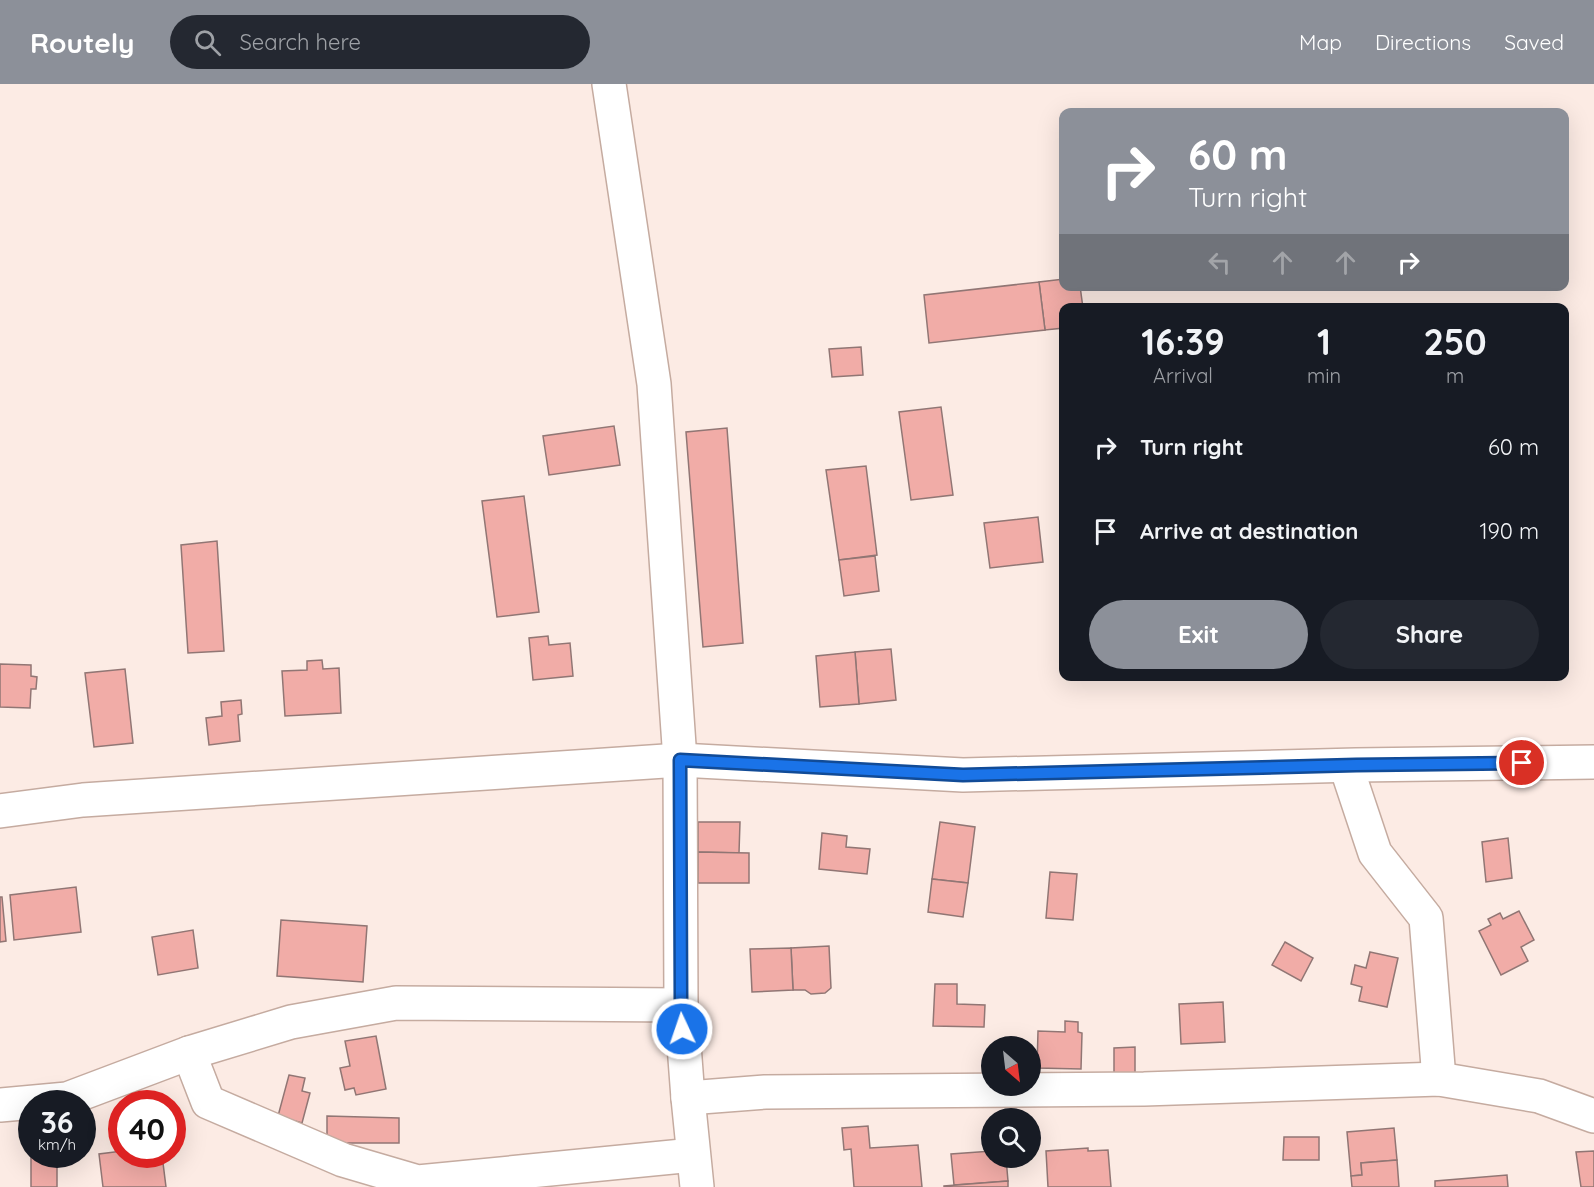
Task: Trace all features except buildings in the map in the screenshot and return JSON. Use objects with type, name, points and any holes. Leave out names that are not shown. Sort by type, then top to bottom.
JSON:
[{"type":"street","points":[[189,1053],[208,1102],[343,1160],[418,1182],[695,1171],[681,1005],[680,760],[654,384],[609,84]]},
{"type":"street","points":[[0,811],[83,800],[680,760],[963,775],[1594,762]]},
{"type":"street","points":[[1346,766],[1375,853],[1426,918],[1439,1079]]},
{"type":"street","points":[[0,1105],[67,1099],[189,1053],[291,1022],[396,1003],[681,1005]]},
{"type":"street","points":[[688,1098],[765,1092],[1144,1089],[1439,1079],[1539,1096],[1594,1116]]},
{"type":"route","points":[[682,1029],[680,760],[963,775],[1522,763]]}]
